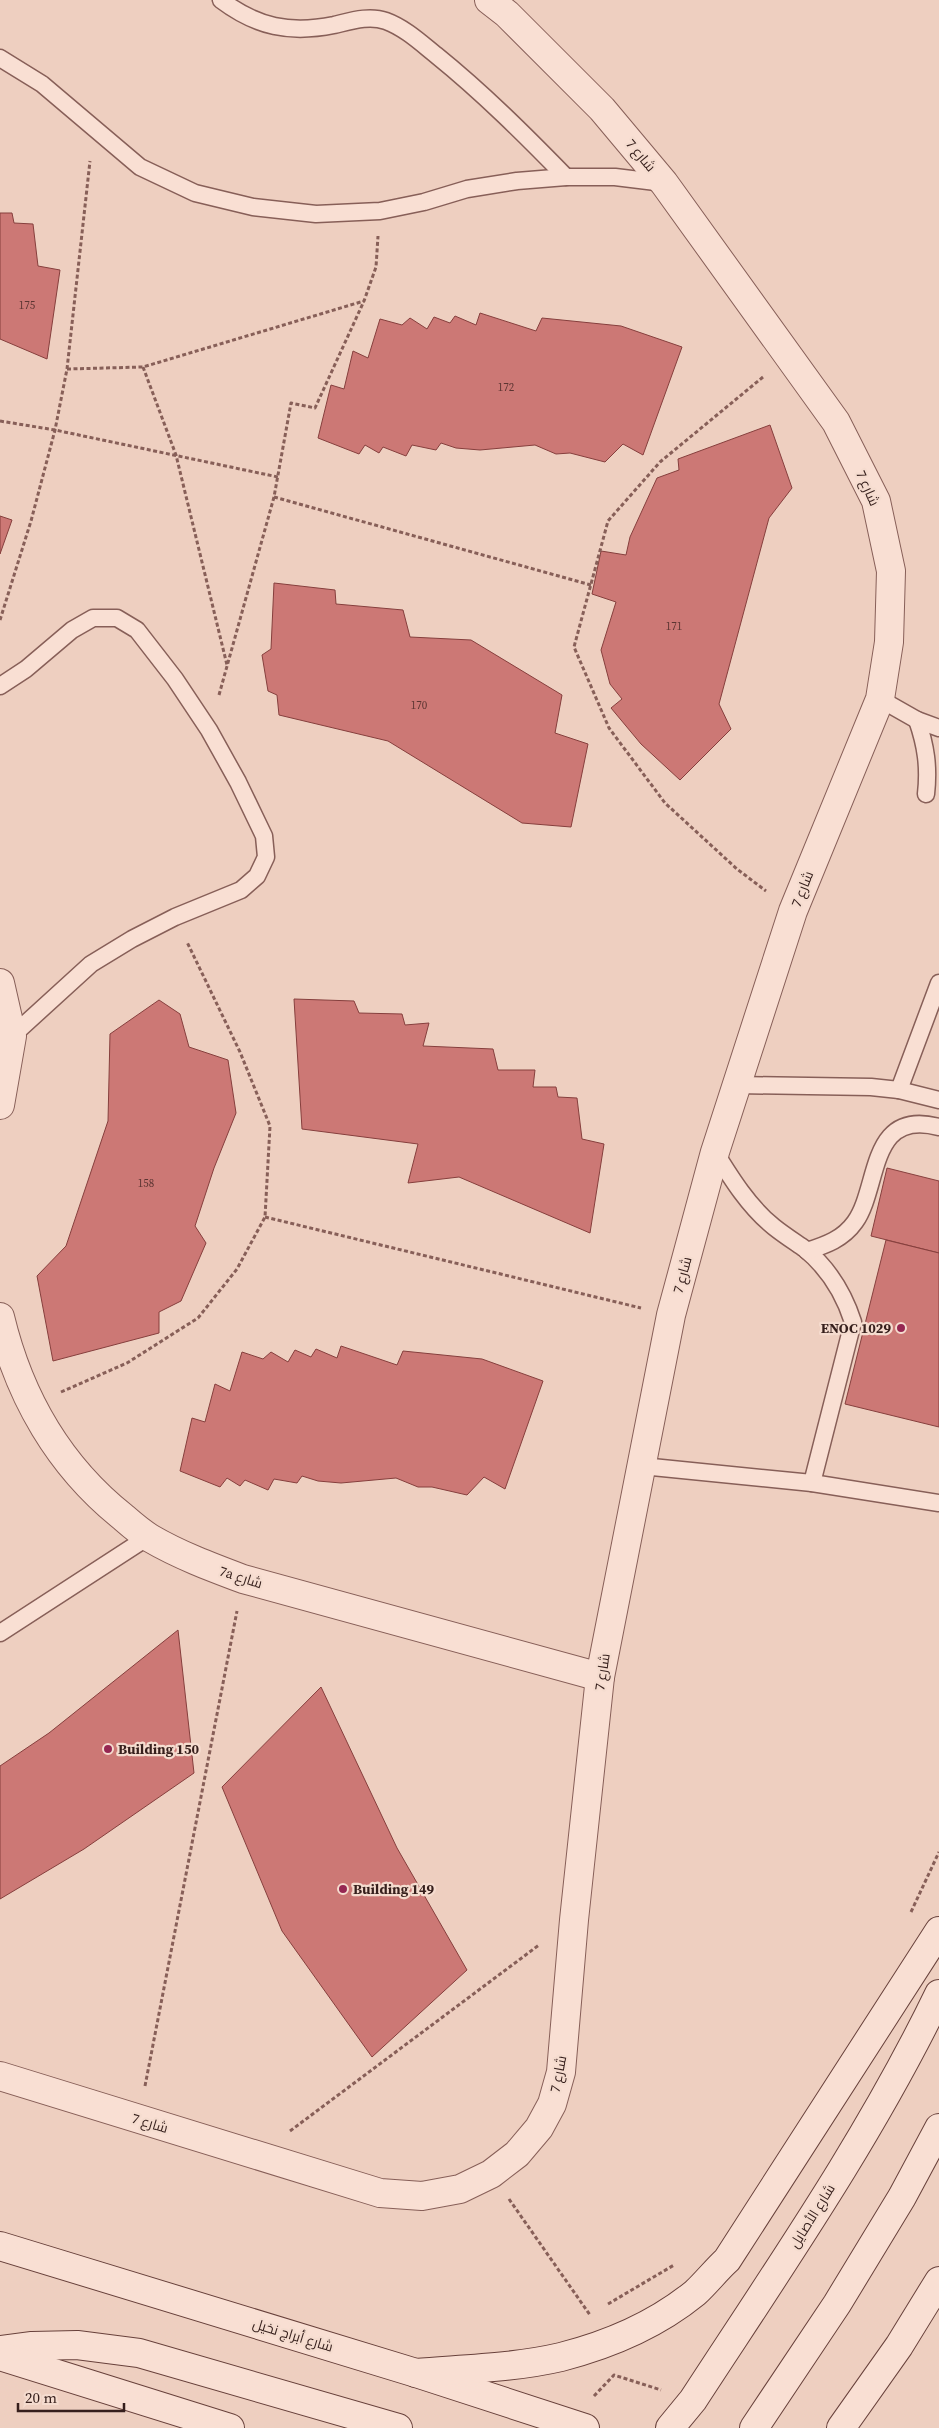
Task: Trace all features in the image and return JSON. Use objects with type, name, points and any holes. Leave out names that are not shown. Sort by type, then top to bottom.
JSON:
[{"type":"street","name":"شارع 7","points":[[0,2076],[380,2193],[422,2196],[460,2189],[491,2174],[517,2154],[539,2128],[552,2104],[561,2072],[574,1920],[600,1677],[671,1315],[715,1152],[793,911],[880,699],[889,642],[891,571],[876,501],[836,422],[790,355],[664,183],[602,108],[507,14],[489,0]]},
{"type":"street","points":[[0,983],[12,1036],[0,1105]]},
{"type":"street","name":"7a شارع","points":[[0,1317],[7,1345],[30,1405],[68,1463],[102,1500],[148,1537],[192,1560],[243,1579],[600,1677]]},
{"type":"street","points":[[416,2373],[506,2365],[560,2357],[606,2342],[651,2322],[695,2292],[727,2260],[939,1931]]},
{"type":"street","name":"شارع الأصايل","points":[[670,2428],[693,2400],[850,2155],[914,2045],[939,1994]]},
{"type":"street","points":[[754,2428],[837,2304],[902,2197],[939,2128]]},
{"type":"street","name":"شارع أبراج نخيل","points":[[0,2246],[416,2373],[585,2428]]},
{"type":"street","points":[[841,2428],[899,2346],[939,2281]]},
{"type":"street","points":[[0,2350],[32,2346],[77,2344],[139,2352],[398,2428]]},
{"type":"street","points":[[0,2356],[230,2428]]},
{"type":"street","points":[[124,2395],[176,2428]]},
{"type":"lane","points":[[221,0],[241,15],[270,26],[302,30],[359,18],[385,21],[409,34],[456,71],[513,123],[566,178]]},
{"type":"lane","points":[[0,58],[42,84],[140,167],[195,193],[253,207],[316,214],[380,211],[424,202],[467,189],[516,181],[615,178],[664,183]]},
{"type":"lane","points":[[0,686],[26,669],[72,630],[93,618],[117,618],[137,630],[175,679],[209,730],[238,782],[264,836],[266,857],[257,876],[241,890],[175,917],[132,939],[91,964],[12,1036]]},
{"type":"lane","points":[[880,699],[917,720],[939,728]]},
{"type":"lane","points":[[917,720],[926,744],[928,760],[926,794]]},
{"type":"lane","points":[[899,1090],[939,984]]},
{"type":"lane","points":[[737,1085],[871,1087],[899,1090],[939,1100]]},
{"type":"lane","points":[[807,1250],[829,1244],[843,1236],[856,1222],[880,1148],[897,1131],[912,1124],[929,1124],[939,1127]]},
{"type":"lane","points":[[715,1152],[734,1183],[773,1227],[807,1250],[837,1285],[846,1302],[853,1322],[812,1483]]},
{"type":"lane","points":[[642,1466],[812,1483],[939,1503]]},
{"type":"lane","points":[[0,1633],[148,1537]]},
{"type":"path","points":[[0,620],[31,521],[55,430],[67,369],[93,129]]},
{"type":"path","points":[[209,730],[274,497],[291,402],[315,408],[364,301],[376,267],[380,211]]},
{"type":"path","points":[[67,369],[143,367],[364,301]]},
{"type":"path","points":[[790,355],[660,462],[608,521],[574,648],[609,728],[665,803],[737,869],[793,911]]},
{"type":"path","points":[[143,367],[176,455],[227,665]]},
{"type":"path","points":[[0,421],[55,430],[278,476]]},
{"type":"path","points":[[274,497],[591,585]]},
{"type":"path","points":[[30,1405],[126,1363],[198,1318],[237,1269],[265,1217],[270,1126],[240,1052],[175,917]]},
{"type":"path","points":[[265,1217],[671,1315]]},
{"type":"path","points":[[139,2119],[243,1579]]},
{"type":"path","points":[[910,1913],[939,1852]]},
{"type":"path","points":[[257,2156],[574,1920]]},
{"type":"path","points":[[491,2174],[590,2315],[606,2342],[614,2375]]},
{"type":"path","points":[[606,2306],[678,2263]]},
{"type":"path","points":[[590,2315],[598,2310]]},
{"type":"building","points":[[0,213],[12,213],[14,223],[33,224],[38,266],[60,270],[47,359],[0,339]]},
{"type":"building","points":[[480,313],[536,331],[542,318],[621,326],[682,347],[643,455],[623,444],[605,462],[570,453],[556,454],[535,445],[480,450],[456,448],[441,443],[436,450],[412,445],[406,456],[383,447],[379,453],[365,445],[359,454],[318,438],[331,385],[344,389],[353,351],[368,358],[380,319],[402,325],[410,318],[427,329],[434,317],[450,323],[455,316],[476,325]]},
{"type":"building","points":[[770,425],[792,488],[769,518],[719,704],[731,729],[680,780],[641,744],[611,708],[622,699],[610,684],[601,650],[616,602],[592,594],[601,551],[626,555],[630,537],[657,478],[679,470],[678,459]]},
{"type":"building","points":[[0,516],[12,520],[0,554]]},
{"type":"building","points":[[274,583],[335,590],[336,604],[403,610],[410,637],[471,640],[562,695],[555,733],[588,744],[571,827],[522,823],[388,741],[279,715],[277,695],[268,691],[262,655],[271,649]]},
{"type":"building","points":[[294,999],[354,1001],[359,1013],[402,1014],[405,1025],[429,1023],[423,1046],[493,1049],[498,1070],[535,1070],[533,1087],[556,1087],[558,1097],[577,1098],[582,1139],[604,1144],[590,1233],[459,1177],[408,1183],[418,1144],[302,1129]]},
{"type":"building","points":[[159,1000],[180,1014],[189,1047],[228,1060],[236,1113],[214,1168],[195,1226],[206,1243],[181,1301],[159,1312],[159,1333],[53,1361],[37,1276],[66,1246],[108,1121],[110,1034]]},
{"type":"building","points":[[887,1168],[939,1181],[939,1253],[871,1236]]},
{"type":"building","name":"ENOC 1029","points":[[886,1240],[939,1253],[939,1427],[845,1404]]},
{"type":"building","points":[[341,1346],[397,1365],[403,1351],[482,1359],[543,1381],[505,1489],[484,1477],[467,1495],[432,1487],[418,1487],[396,1478],[341,1483],[318,1481],[302,1476],[297,1483],[274,1479],[268,1490],[245,1480],[240,1486],[227,1478],[220,1487],[180,1471],[192,1418],[205,1422],[215,1384],[230,1391],[242,1352],[263,1359],[271,1352],[288,1362],[295,1350],[311,1357],[316,1349],[337,1358]]},
{"type":"building","name":"Building 150","points":[[178,1630],[194,1773],[84,1849],[0,1899],[0,1766],[49,1733]]},
{"type":"building","name":"Building 149","points":[[321,1687],[397,1848],[467,1970],[372,2057],[282,1931],[222,1787]]},
{"type":"place","name":"ENOC 1029","points":[[901,1328]]},
{"type":"place","name":"Building 150","points":[[108,1749]]},
{"type":"place","name":"Building 149","points":[[343,1889]]}]
